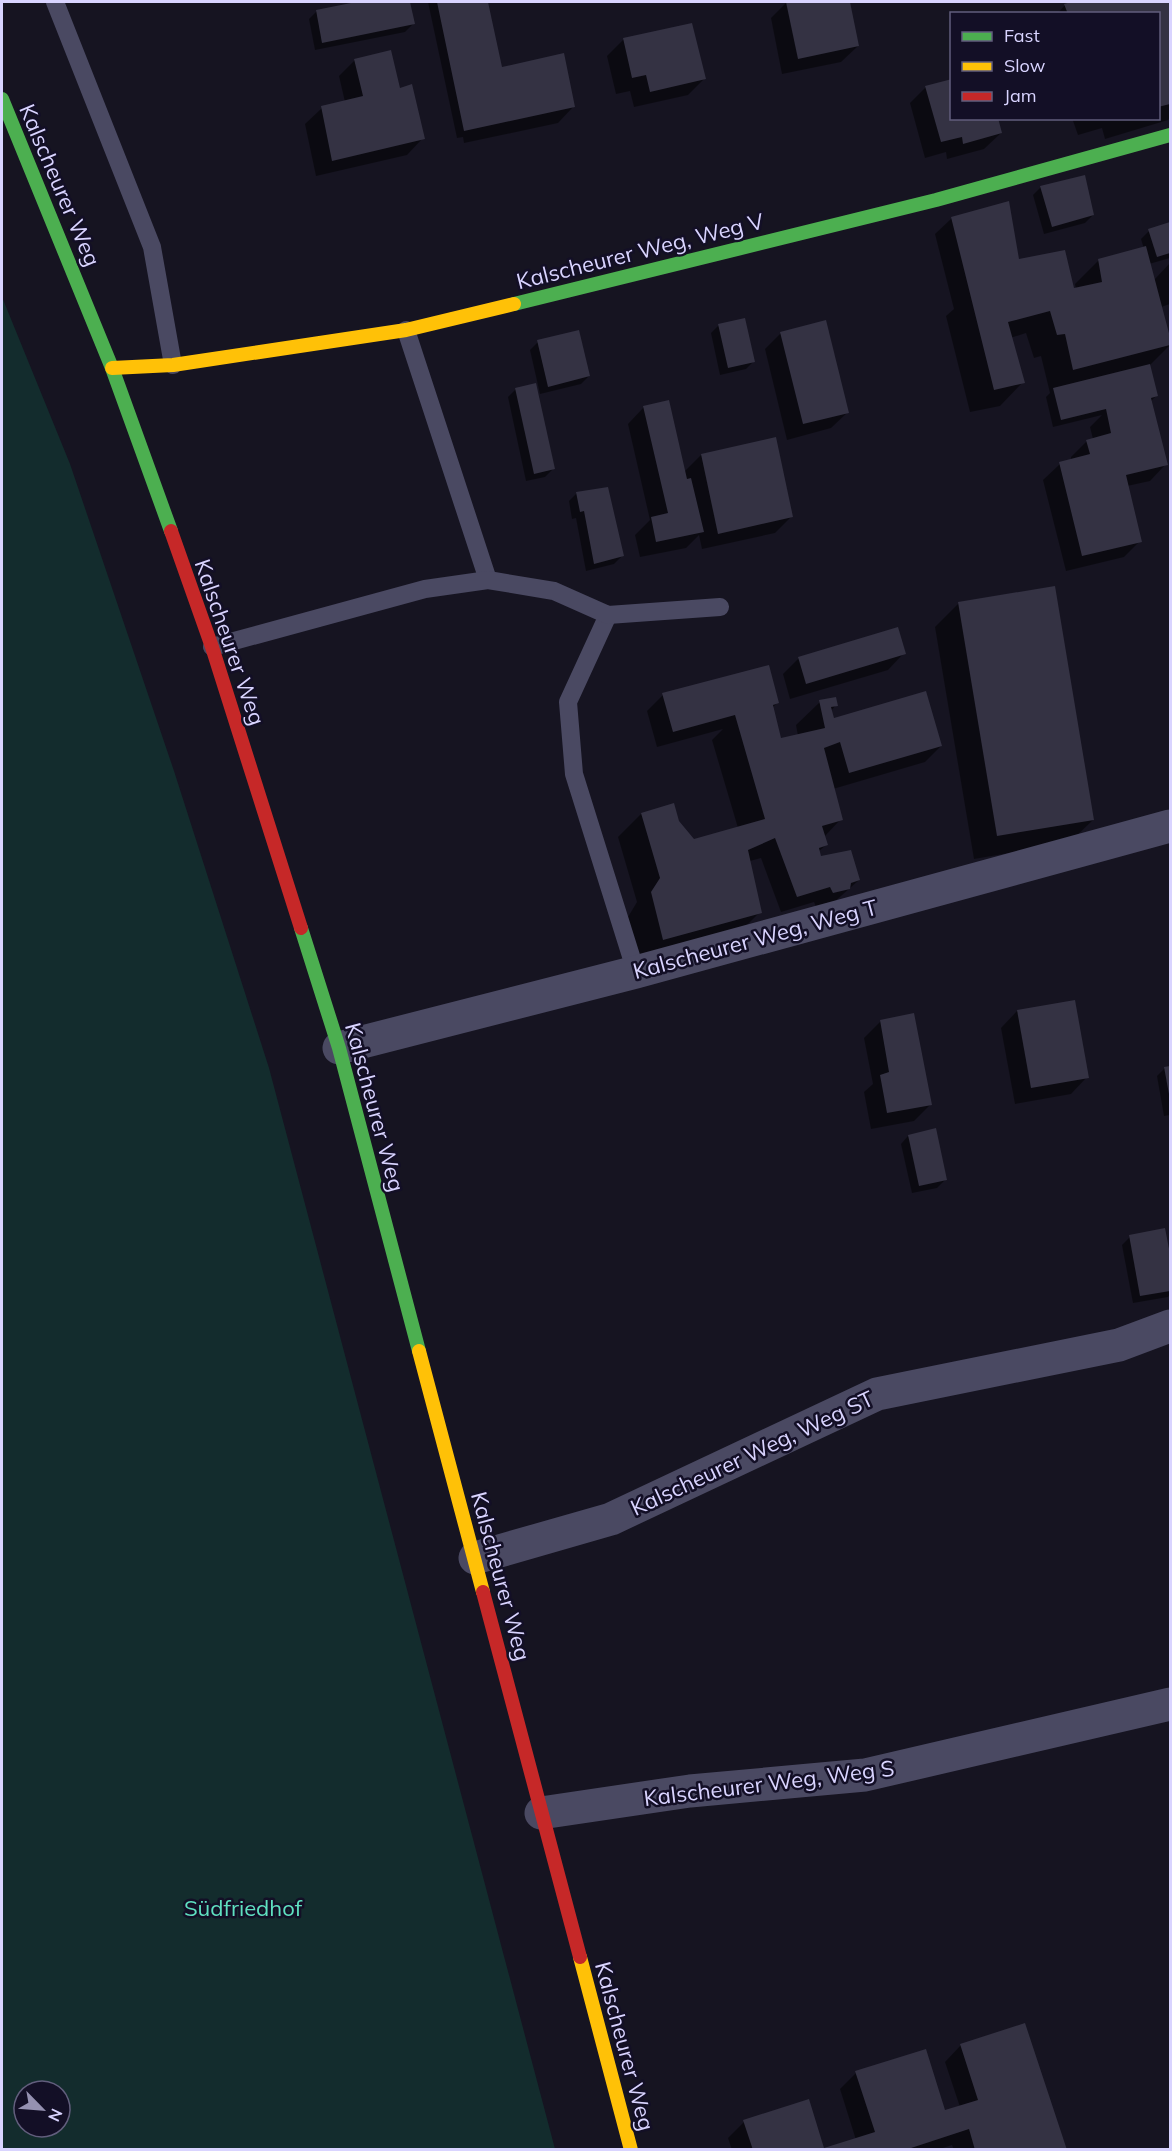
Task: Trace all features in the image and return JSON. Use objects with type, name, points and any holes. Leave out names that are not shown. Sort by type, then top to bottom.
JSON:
[{"type":"street","name":"Kalscheurer Weg","points":[[2,99],[112,368],[212,647],[339,1048],[631,2150]]},
{"type":"street","name":"Kalscheurer Weg, Weg V","points":[[112,368],[173,365],[406,330],[936,200],[1170,135]]},
{"type":"street","name":"Kalscheurer Weg, Weg T","points":[[339,1048],[636,972],[1170,826]]},
{"type":"street","name":"Kalscheurer Weg, Weg ST","points":[[475,1558],[611,1519],[877,1394],[1119,1345],[1170,1326]]},
{"type":"street","name":"Kalscheurer Weg, Weg S","points":[[542,1813],[690,1791],[865,1775],[1170,1704]]},
{"type":"lane","points":[[55,2],[152,247],[173,365]]},
{"type":"lane","points":[[406,330],[488,580]]},
{"type":"lane","points":[[212,647],[425,588],[488,580],[554,591],[608,615],[720,607]]},
{"type":"lane","points":[[608,615],[568,702],[574,774],[636,972]]},
{"type":"green space","name":"Südfriedhof","points":[[2,297],[70,464],[174,771],[269,1068],[555,2149],[2,2149]]},
{"type":"building","points":[[356,2],[410,2],[415,24],[322,43],[316,10]]},
{"type":"building","points":[[437,2],[488,2],[502,67],[564,53],[575,107],[464,131]]},
{"type":"building","points":[[786,2],[850,2],[859,46],[798,59]]},
{"type":"building","points":[[1071,2],[1170,2],[1170,104],[1160,106],[1160,12],[1067,12],[1064,4]]},
{"type":"building","points":[[692,23],[706,79],[650,92],[646,75],[632,78],[623,38]]},
{"type":"building","points":[[391,50],[400,88],[412,84],[425,139],[332,161],[321,106],[363,96],[354,59]]},
{"type":"building","points":[[950,80],[950,120],[999,120],[1002,133],[963,144],[962,137],[941,142],[925,86]]},
{"type":"building","points":[[1085,175],[1094,215],[1052,227],[1040,186]]},
{"type":"building","points":[[1009,201],[1019,259],[1065,250],[1074,288],[1102,282],[1098,259],[1146,246],[1170,337],[1170,345],[1073,370],[1065,334],[1057,335],[1050,311],[1008,322],[1025,383],[994,390],[951,217]]},
{"type":"building","points":[[1170,222],[1170,253],[1157,257],[1148,229]]},
{"type":"building","points":[[745,318],[755,362],[728,368],[718,324]]},
{"type":"building","points":[[826,320],[849,413],[803,424],[780,332]]},
{"type":"building","points":[[579,330],[590,376],[548,387],[537,340]]},
{"type":"building","points":[[1150,364],[1158,396],[1151,398],[1168,465],[1126,475],[1142,542],[1082,556],[1059,462],[1090,454],[1086,440],[1111,433],[1106,409],[1061,420],[1053,388]]},
{"type":"building","points":[[536,383],[555,469],[534,474],[515,388]]},
{"type":"building","points":[[669,400],[687,479],[691,478],[704,532],[656,542],[651,517],[668,513],[643,406]]},
{"type":"building","points":[[776,437],[793,517],[718,534],[701,454]]},
{"type":"building","points":[[608,487],[624,556],[594,564],[584,511],[580,512],[576,492]]},
{"type":"building","points":[[1055,586],[1094,820],[997,836],[958,602]]},
{"type":"building","points":[[898,627],[906,654],[806,684],[798,657]]},
{"type":"building","points":[[769,665],[779,703],[773,705],[781,738],[825,728],[819,700],[836,697],[838,706],[831,707],[834,718],[926,691],[942,746],[849,773],[840,742],[824,748],[843,820],[822,826],[828,845],[819,848],[821,856],[851,850],[860,880],[851,883],[850,889],[833,893],[830,887],[797,897],[775,838],[748,850],[762,913],[663,940],[651,892],[660,878],[641,813],[674,803],[679,821],[694,839],[765,819],[735,715],[673,732],[662,693]]},
{"type":"building","points":[[1075,1000],[1089,1078],[1031,1088],[1017,1010]]},
{"type":"building","points":[[914,1013],[932,1105],[887,1113],[880,1075],[889,1072],[880,1020]]},
{"type":"building","points":[[1170,1066],[1170,1094],[1169,1094],[1164,1067]]},
{"type":"building","points":[[936,1128],[947,1180],[919,1186],[908,1135]]},
{"type":"building","points":[[1165,1228],[1170,1254],[1170,1291],[1140,1296],[1129,1235]]},
{"type":"building","points":[[1025,2023],[1067,2150],[975,2150],[969,2129],[905,2150],[753,2150],[743,2120],[809,2099],[824,2148],[875,2132],[855,2071],[926,2049],[945,2110],[978,2100],[960,2044]]},
{"type":"traffic: fast","points":[[2,99],[112,368],[171,531]]},
{"type":"traffic: fast","points":[[514,304],[936,200],[1170,135]]},
{"type":"traffic: fast","points":[[301,928],[339,1048],[419,1351]]},
{"type":"traffic: slow","points":[[112,368],[173,365],[406,330],[514,304]]},
{"type":"traffic: slow","points":[[419,1351],[483,1592]]},
{"type":"traffic: slow","points":[[580,1957],[631,2150]]},
{"type":"traffic: jam","points":[[171,531],[212,647],[301,928]]},
{"type":"traffic: jam","points":[[483,1592],[580,1957]]}]
